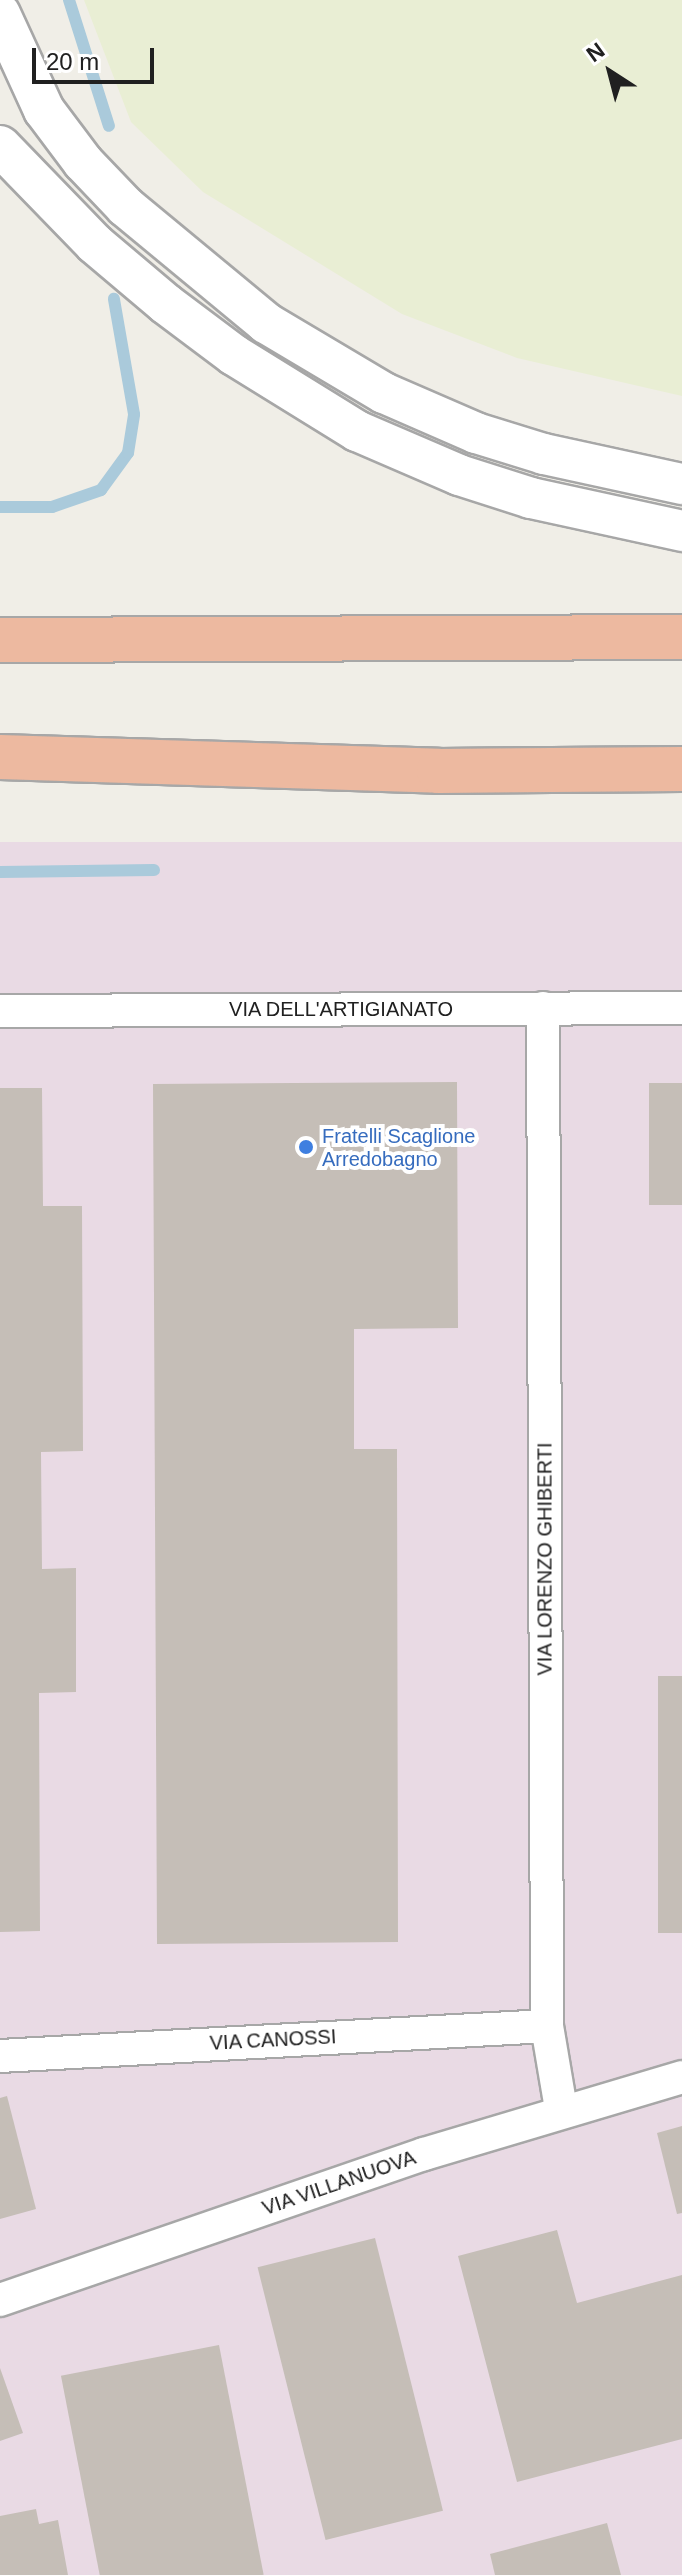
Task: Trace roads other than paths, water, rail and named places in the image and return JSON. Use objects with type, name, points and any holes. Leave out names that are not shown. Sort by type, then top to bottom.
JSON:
[{"type":"highway","points":[[0,640],[682,637]]},
{"type":"highway","points":[[0,757],[439,771],[682,769]]},
{"type":"street","points":[[0,14],[44,110],[83,162],[126,207],[266,323],[384,393],[476,433],[544,454],[682,484]]},
{"type":"street","points":[[0,146],[95,244],[166,304],[234,355],[357,431],[459,475],[531,498],[682,531]]},
{"type":"street","name":"VIA LORENZO GHIBERTI","points":[[543,1008],[547,2026],[561,2109]]},
{"type":"street","name":"VIA DELL'ARTIGIANATO","points":[[0,1011],[682,1008]]},
{"type":"street","name":"VIA CANOSSI","points":[[0,2056],[547,2026]]},
{"type":"street","name":"VIA VILLANUOVA","points":[[0,2300],[561,2109],[682,2077]]},
{"type":"waterway","points":[[69,0],[109,126]]},
{"type":"waterway","points":[[0,507],[52,507],[101,490],[128,453],[134,414],[114,299]]},
{"type":"waterway","points":[[0,872],[154,870]]},
{"type":"place","name":"Fratelli Scaglione Arredobagno","points":[[306,1147]]}]
